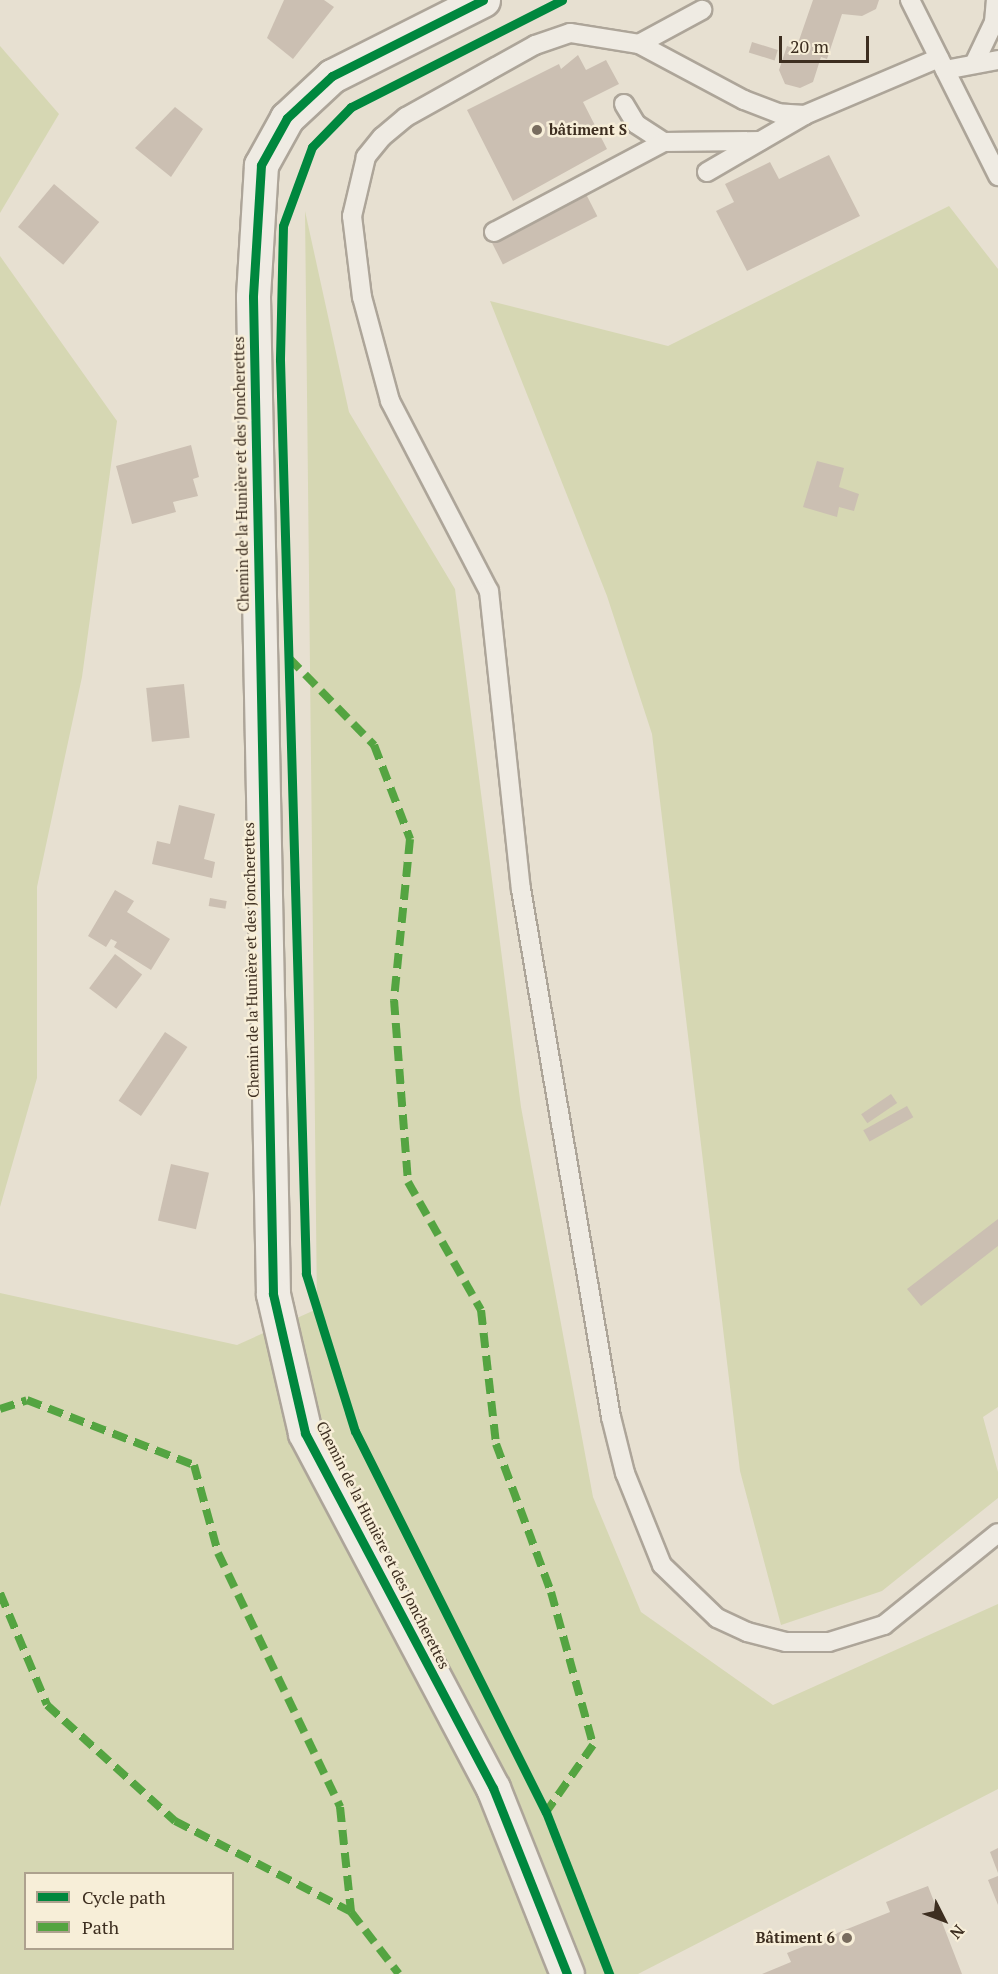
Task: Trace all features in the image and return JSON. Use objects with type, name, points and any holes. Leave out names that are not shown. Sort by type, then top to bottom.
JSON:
[{"type":"street","name":"Chemin de la Hunière et des Joncherettes","points":[[483,0],[332,76],[287,118],[261,165],[252,297],[273,1294],[305,1433],[493,1788],[567,1974]]},
{"type":"lane","points":[[910,0],[998,176]]},
{"type":"lane","points":[[974,64],[994,22],[996,0]]},
{"type":"lane","points":[[639,44],[702,10]]},
{"type":"lane","points":[[806,114],[777,113],[744,100],[639,44],[570,33],[535,45],[406,117],[366,157],[352,216],[362,297],[390,401],[489,591],[521,889],[611,1417],[625,1473],[662,1564],[717,1618],[747,1632],[786,1642],[829,1642],[884,1625],[998,1533]]},
{"type":"lane","points":[[707,172],[806,114],[942,64],[974,64],[998,60]]},
{"type":"lane","points":[[624,104],[636,124],[664,142]]},
{"type":"lane","points":[[494,232],[664,142],[760,141]]},
{"type":"green space","points":[[0,46],[59,114],[0,213]]},
{"type":"green space","points":[[949,206],[998,269],[998,1407],[983,1417],[998,1472],[998,1498],[882,1591],[781,1625],[740,1471],[652,734],[607,596],[490,301],[668,346]]},
{"type":"green space","points":[[305,211],[349,412],[455,589],[521,1107],[593,1497],[641,1612],[773,1705],[998,1604],[998,1789],[638,1974],[0,1974],[0,1293],[237,1345],[317,1309]]},
{"type":"green space","points":[[0,256],[117,421],[82,677],[37,887],[37,1078],[0,1207]]},
{"type":"building","points":[[284,0],[324,0],[334,7],[293,59],[267,38]]},
{"type":"building","points":[[813,0],[879,0],[876,9],[862,16],[842,14],[827,59],[821,57],[813,82],[800,88],[785,84],[779,70],[787,46],[796,49]]},
{"type":"building","points":[[752,42],[778,50],[775,60],[749,53]]},
{"type":"building","name":"bâtiment S","points":[[578,55],[586,70],[606,60],[619,84],[583,102],[607,149],[513,201],[467,110],[559,64],[561,69]]},
{"type":"building","points":[[175,107],[203,129],[171,177],[135,148]]},
{"type":"building","points":[[829,155],[860,216],[747,271],[716,211],[734,202],[725,184],[770,162],[779,179]]},
{"type":"building","points":[[54,184],[99,222],[63,265],[18,227]]},
{"type":"building","points":[[586,194],[597,216],[503,264],[492,242]]},
{"type":"building","points":[[191,445],[199,477],[193,479],[198,496],[173,502],[176,512],[132,524],[116,466]]},
{"type":"building","points":[[817,461],[844,468],[839,487],[859,494],[854,511],[839,507],[837,517],[803,507]]},
{"type":"building","points":[[184,684],[190,738],[152,742],[146,688]]},
{"type":"building","points":[[179,805],[215,814],[204,859],[215,862],[212,878],[152,864],[157,841],[170,844]]},
{"type":"building","points":[[115,890],[134,901],[127,912],[170,939],[151,970],[114,947],[117,942],[111,939],[106,947],[88,936]]},
{"type":"building","points":[[210,898],[227,901],[225,909],[209,906]]},
{"type":"building","points":[[115,954],[142,974],[116,1009],[89,988]]},
{"type":"building","points":[[165,1032],[187,1047],[141,1116],[119,1101]]},
{"type":"building","points":[[891,1094],[897,1103],[867,1123],[861,1114]]},
{"type":"building","points":[[907,1106],[913,1117],[870,1142],[863,1130]]},
{"type":"building","points":[[171,1164],[209,1173],[196,1229],[158,1221]]},
{"type":"building","points":[[998,1219],[998,1246],[921,1306],[907,1289]]},
{"type":"building","points":[[998,1848],[998,1873],[990,1852]]},
{"type":"building","points":[[998,1876],[998,1905],[988,1880]]},
{"type":"building","points":[[928,1886],[962,1974],[762,1974],[791,1962],[787,1953],[890,1912],[886,1902]]},
{"type":"marked path","points":[[289,658],[374,745],[410,839],[394,1000],[408,1182],[481,1310],[496,1444],[551,1592],[593,1745],[546,1812]]},
{"type":"marked path","points":[[0,1409],[27,1400],[194,1465],[218,1553],[340,1807],[351,1912]]},
{"type":"marked path","points":[[0,1593],[47,1705],[175,1821],[351,1912],[399,1974]]},
{"type":"cycle path","points":[[483,0],[332,76],[287,118],[261,165],[253,297],[273,1294],[305,1433],[493,1788],[567,1974]]},
{"type":"cycle path","points":[[562,0],[351,107],[312,147],[283,226],[280,360],[306,1274],[355,1431],[546,1812],[609,1974]]},
{"type":"place","name":"bâtiment S","points":[[537,130]]},
{"type":"place","name":"Bâtiment 6","points":[[847,1938]]}]
